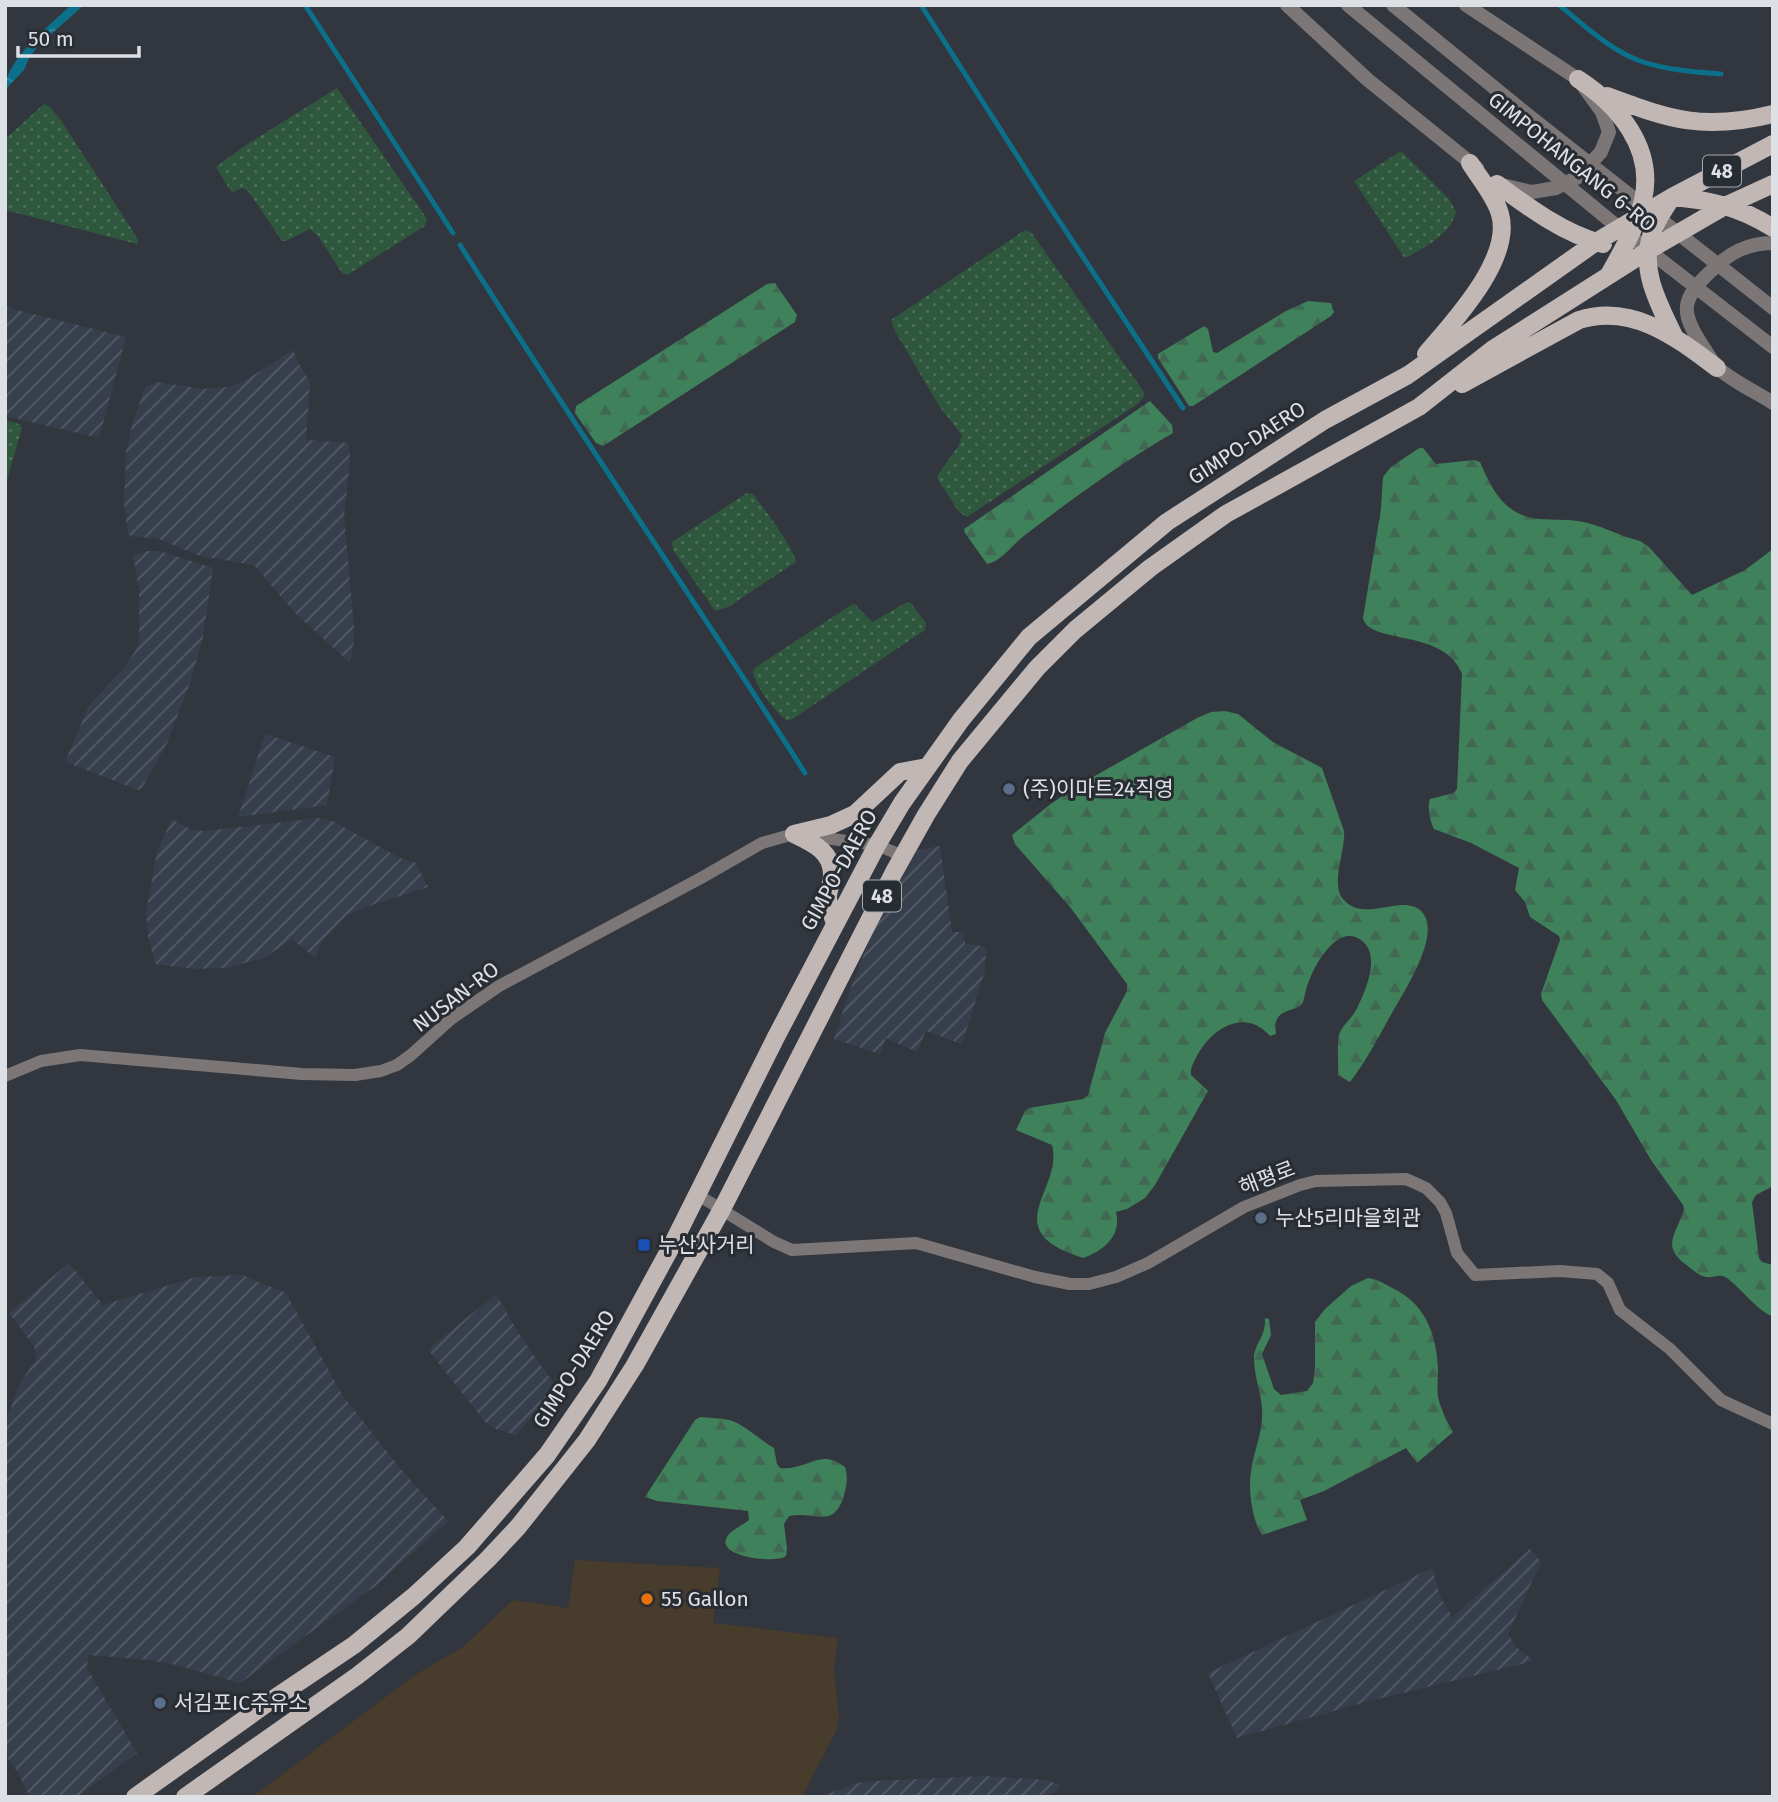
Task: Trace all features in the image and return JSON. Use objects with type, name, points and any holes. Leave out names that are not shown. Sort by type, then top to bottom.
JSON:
[{"type":"main road","points":[[1578,79],[1601,93],[1656,115],[1701,123],[1749,120],[1773,114]]},
{"type":"main road","points":[[1601,93],[1615,107],[1630,129],[1646,170],[1644,200],[1609,275]]},
{"type":"main road","name":"GIMPO-DAERO","points":[[141,1795],[266,1704],[354,1645],[414,1596],[467,1547],[547,1455],[598,1381],[698,1195],[877,845],[927,767],[984,690],[1029,637],[1167,522],[1325,420],[1408,375],[1597,242],[1773,144]]},
{"type":"main road","points":[[1408,375],[1462,309],[1497,256],[1503,233],[1500,214],[1470,163]]},
{"type":"main road","points":[[1497,184],[1553,222],[1597,242],[1623,249],[1648,250]]},
{"type":"main road","name":"48","points":[[185,1797],[358,1676],[408,1636],[488,1559],[555,1482],[587,1440],[635,1365],[722,1209],[903,856],[960,761],[1037,667],[1075,630],[1150,568],[1226,514],[1419,407],[1493,349],[1648,250],[1725,206],[1773,184]]},
{"type":"main road","points":[[1674,336],[1653,292],[1648,265],[1652,232],[1672,198],[1707,200],[1757,218],[1773,228]]},
{"type":"main road","points":[[1419,407],[1590,316],[1610,314],[1631,317],[1674,336],[1717,368]]},
{"type":"main road","points":[[794,834],[831,825],[855,814],[900,772],[927,767]]},
{"type":"main road","points":[[794,834],[816,845],[825,853],[832,866],[828,899],[835,924]]},
{"type":"main road","points":[[742,1107],[768,1120]]},
{"type":"street","points":[[1287,5],[1368,80],[1497,184],[1532,192],[1556,188],[1578,177],[1601,152],[1609,132],[1602,112],[1578,79],[1466,5]]},
{"type":"street","name":"GIMPOHANGANG 6-RO","points":[[1348,5],[1608,219],[1773,347]]},
{"type":"street","name":"GIMPOHANGANG 6-RO","points":[[1393,5],[1769,306]]},
{"type":"street","points":[[1773,243],[1756,243],[1739,249],[1701,280],[1688,299],[1687,318],[1717,368],[1773,403]]},
{"type":"street","name":"NUSAN-RO","points":[[5,1076],[41,1061],[80,1055],[315,1074],[355,1075],[380,1071],[404,1060],[461,1011],[499,986],[762,843],[794,834],[877,845],[903,856]]},
{"type":"street","name":"해평로","points":[[698,1195],[774,1242],[792,1250],[916,1243],[1035,1277],[1069,1284],[1088,1284],[1116,1277],[1148,1263],[1244,1207],[1300,1185],[1335,1180],[1406,1180],[1426,1188],[1440,1202],[1446,1213],[1457,1253],[1475,1275],[1560,1271],[1597,1274],[1608,1283],[1620,1310],[1676,1355],[1721,1401],[1773,1424]]},
{"type":"shaded area","points":[[5,307],[126,337],[99,438],[5,416]]},
{"type":"shaded area","points":[[293,350],[310,382],[306,440],[349,443],[350,460],[344,517],[354,626],[350,663],[295,613],[254,565],[200,556],[156,538],[133,537],[128,534],[124,502],[126,452],[133,421],[145,388],[156,382],[204,389],[229,387],[244,381]]},
{"type":"shaded area","points":[[160,551],[213,568],[203,637],[190,683],[167,743],[138,790],[65,762],[89,705],[122,670],[136,650],[139,639],[139,590],[133,555]]},
{"type":"shaded area","points":[[265,734],[335,757],[327,805],[238,817]]},
{"type":"shaded area","points":[[317,818],[333,821],[400,858],[416,863],[428,887],[347,915],[323,940],[315,958],[292,939],[264,958],[226,968],[195,969],[155,964],[146,913],[157,851],[172,819],[192,830],[206,831]]},
{"type":"shaded area","points":[[940,846],[952,932],[964,932],[965,944],[986,948],[985,971],[962,1044],[926,1031],[917,1052],[886,1038],[880,1054],[834,1039],[880,912],[898,879],[918,850]]},
{"type":"shaded area","points":[[69,1263],[103,1305],[196,1277],[242,1275],[286,1293],[343,1396],[405,1474],[448,1521],[378,1584],[240,1683],[176,1665],[88,1655],[87,1668],[137,1753],[77,1797],[30,1797],[17,1771],[5,1755],[5,1423],[21,1381],[36,1360],[36,1354],[34,1346],[9,1313]]},
{"type":"shaded area","points":[[496,1294],[519,1334],[557,1388],[516,1435],[496,1429],[485,1422],[429,1351]]},
{"type":"shaded area","points":[[1530,1549],[1541,1562],[1508,1634],[1515,1646],[1534,1661],[1366,1702],[1237,1738],[1208,1673],[1432,1568],[1440,1596],[1452,1617]]},
{"type":"shaded area","points":[[575,1560],[720,1568],[713,1623],[838,1638],[834,1670],[839,1717],[837,1729],[802,1797],[252,1797],[415,1675],[463,1647],[513,1600],[568,1608]]},
{"type":"shaded area","points":[[983,1776],[1046,1780],[1060,1785],[1057,1791],[1041,1797],[819,1797],[857,1783]]},
{"type":"green space","points":[[337,88],[427,219],[425,226],[347,275],[342,273],[318,236],[310,229],[282,241],[248,191],[242,188],[233,192],[230,190],[216,167]]},
{"type":"green space","points":[[44,104],[50,107],[62,122],[133,231],[138,240],[137,244],[5,210],[5,139]]},
{"type":"green space","points":[[1399,152],[1449,199],[1456,212],[1443,233],[1408,257],[1404,257],[1354,181]]},
{"type":"green space","points":[[1025,230],[1031,232],[1144,392],[1144,396],[1139,403],[967,517],[959,512],[937,476],[959,445],[962,435],[939,406],[891,320]]},
{"type":"green space","points":[[775,283],[797,315],[795,322],[603,446],[596,443],[575,413],[576,406],[767,284]]},
{"type":"green space","points":[[1308,301],[1331,303],[1334,312],[1193,406],[1189,406],[1158,358],[1158,354],[1204,326],[1208,329],[1213,352],[1217,353],[1286,311]]},
{"type":"green space","points":[[1150,401],[1172,425],[1173,433],[1097,482],[1025,535],[1002,556],[987,564],[964,529]]},
{"type":"green space","points":[[5,420],[19,424],[22,428],[5,487]]},
{"type":"green space","points":[[1423,448],[1436,464],[1474,460],[1480,462],[1495,492],[1517,513],[1539,519],[1586,523],[1640,541],[1649,547],[1692,595],[1745,570],[1773,549],[1773,1186],[1756,1195],[1752,1202],[1759,1258],[1762,1262],[1773,1265],[1773,1317],[1760,1309],[1727,1278],[1701,1275],[1674,1253],[1672,1240],[1684,1210],[1683,1205],[1651,1160],[1616,1100],[1542,1000],[1541,994],[1560,940],[1559,936],[1530,917],[1525,902],[1515,890],[1519,868],[1471,843],[1434,829],[1430,818],[1430,799],[1454,793],[1457,789],[1462,674],[1453,659],[1440,650],[1425,643],[1379,632],[1368,626],[1363,618],[1381,509],[1383,477],[1391,467]]},
{"type":"green space","points":[[747,493],[753,494],[771,518],[790,547],[796,562],[728,607],[715,611],[673,550],[672,542]]},
{"type":"green space","points":[[907,602],[911,603],[926,623],[925,630],[794,718],[788,721],[783,718],[761,691],[754,676],[756,667],[851,605],[855,604],[872,622]]},
{"type":"green space","points":[[1211,712],[1238,714],[1273,742],[1322,768],[1344,831],[1339,866],[1339,893],[1351,906],[1359,909],[1398,905],[1415,907],[1425,915],[1428,928],[1426,942],[1405,990],[1350,1082],[1338,1075],[1339,1036],[1360,1002],[1371,964],[1367,947],[1352,936],[1336,941],[1322,956],[1308,983],[1303,1002],[1277,1018],[1276,1034],[1270,1036],[1251,1023],[1241,1022],[1231,1024],[1212,1036],[1198,1054],[1191,1072],[1208,1091],[1155,1185],[1145,1198],[1116,1212],[1116,1228],[1110,1241],[1083,1258],[1057,1247],[1042,1235],[1037,1222],[1053,1162],[1052,1145],[1016,1130],[1029,1108],[1083,1099],[1088,1095],[1105,1033],[1127,991],[1127,984],[1070,907],[1015,844],[1012,835],[1079,785],[1197,718]]},
{"type":"green space","points":[[1368,1278],[1379,1281],[1408,1298],[1428,1324],[1435,1346],[1438,1397],[1453,1432],[1417,1463],[1406,1448],[1324,1491],[1300,1500],[1307,1520],[1262,1535],[1253,1513],[1250,1480],[1262,1411],[1254,1359],[1264,1331],[1265,1318],[1269,1319],[1271,1335],[1262,1354],[1274,1389],[1281,1395],[1307,1391],[1313,1383],[1315,1368],[1315,1322],[1325,1309],[1351,1286]]},
{"type":"green space","points":[[700,1417],[729,1420],[746,1428],[774,1448],[780,1468],[790,1468],[820,1459],[836,1461],[845,1467],[847,1474],[840,1506],[829,1516],[789,1516],[784,1524],[786,1556],[759,1559],[737,1554],[726,1544],[729,1534],[749,1520],[748,1511],[657,1501],[645,1497],[695,1420]]},
{"type":"water","points":[[71,5],[84,5],[40,44],[30,56],[24,70],[5,90],[12,67],[20,55]]},
{"type":"waterway","points":[[305,5],[453,233]]},
{"type":"waterway","points":[[921,5],[1183,408]]},
{"type":"waterway","points":[[1559,5],[1608,44],[1640,61],[1670,69],[1721,74]]},
{"type":"waterway","points":[[460,245],[805,773]]},
{"type":"place","name":"(주)이마트24직영","points":[[1009,789]]},
{"type":"place","name":"누산5리마을회관","points":[[1261,1218]]},
{"type":"place","name":"누산사거리","points":[[644,1245]]},
{"type":"place","name":"55 Gallon","points":[[647,1599]]},
{"type":"place","name":"서김포IC주유소","points":[[160,1703]]}]
